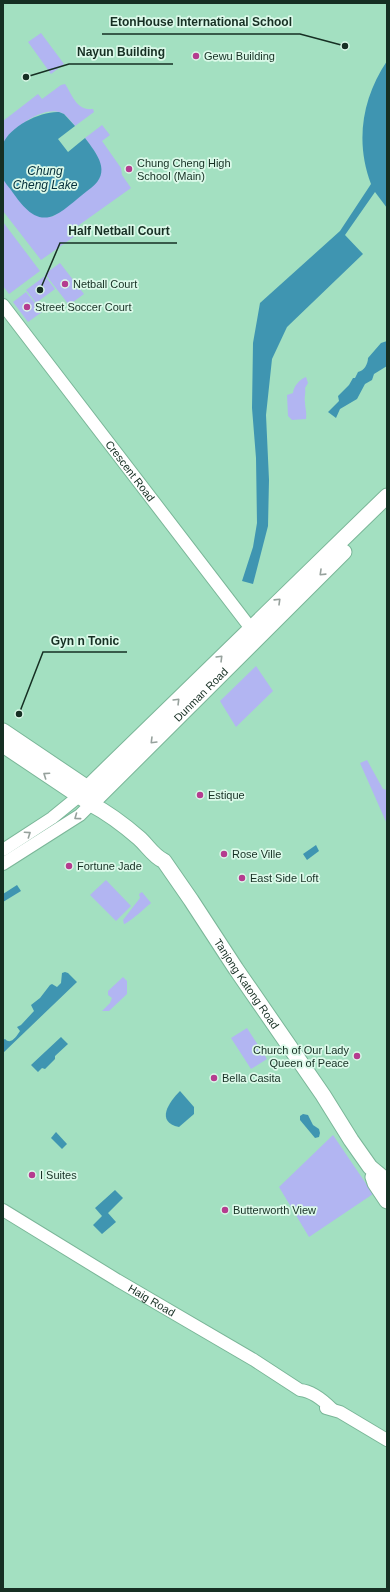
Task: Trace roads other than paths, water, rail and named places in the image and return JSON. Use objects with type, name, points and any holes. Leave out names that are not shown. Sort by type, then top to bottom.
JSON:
[{"type":"main road","name":"Dunman Road","points":[[89,796],[254,633],[387,496]]},
{"type":"main road","name":"Dunman Road","points":[[254,633],[387,509]]},
{"type":"main road","name":"Tanjong Katong Road","points":[[3,731],[89,796]]},
{"type":"main road","name":"Tanjong Katong Road","points":[[3,745],[89,796],[110,803],[144,830],[165,853],[164,861],[319,1089],[370,1167],[375,1183],[387,1201]]},
{"type":"main road","name":"Tanjong Katong Road","points":[[370,1167],[382,1177],[387,1185]]},
{"type":"street","name":"Crescent Road","points":[[3,305],[254,633]]},
{"type":"street","name":"Dunman Road","points":[[3,850],[89,796]]},
{"type":"street","name":"Dunman Road","points":[[3,864],[80,815],[89,796]]},
{"type":"street","name":"Haig Road","points":[[3,1210],[117,1280],[254,1360],[300,1390],[305,1391],[325,1402],[332,1409],[387,1440]]},
{"type":"water","points":[[387,61],[387,208],[375,192],[345,235],[363,254],[287,327],[272,359],[266,415],[269,480],[268,526],[253,584],[242,581],[253,547],[257,523],[256,458],[252,408],[253,343],[260,303],[340,231],[371,184],[363,152],[362,136],[367,105],[372,90],[378,75]]},
{"type":"water","name":"Chung Cheng Lake","points":[[59,112],[64,114],[75,126],[58,139],[68,152],[85,138],[98,157],[101,176],[91,188],[64,210],[55,215],[41,217],[29,212],[5,183],[2,166],[3,144],[12,131],[27,121],[44,114]]},
{"type":"water","points":[[387,341],[387,366],[374,374],[372,380],[365,384],[357,399],[340,409],[336,418],[328,412],[339,401],[338,396],[349,385],[353,378],[355,378],[358,372],[364,369],[368,358],[381,343]]},
{"type":"water","points":[[316,845],[319,851],[307,860],[303,854]]},
{"type":"water","points":[[17,885],[21,891],[3,902],[3,894]]},
{"type":"water","points":[[65,972],[77,982],[3,1053],[3,1040],[5,1039],[7,1041],[11,1041],[15,1038],[20,1031],[17,1027],[21,1025],[34,1011],[31,1005],[40,998],[50,985],[52,984],[57,987],[61,983],[62,973]]},
{"type":"water","points":[[61,1037],[68,1044],[55,1056],[55,1059],[45,1069],[42,1068],[38,1072],[31,1065]]},
{"type":"water","points":[[180,1091],[194,1107],[194,1114],[179,1127],[167,1121],[166,1111]]},
{"type":"water","points":[[303,1114],[308,1115],[313,1125],[319,1129],[319,1137],[315,1138],[300,1120],[300,1116]]},
{"type":"water","points":[[56,1132],[67,1144],[62,1149],[51,1138]]},
{"type":"water","points":[[115,1190],[123,1198],[108,1213],[116,1222],[102,1234],[93,1225],[102,1216],[95,1208]]},
{"type":"place","name":"EtonHouse International School","points":[[345,46]]},
{"type":"place","name":"Gewu Building","points":[[196,56]]},
{"type":"place","name":"Nayun Building","points":[[26,77]]},
{"type":"place","name":"Chung Cheng High School (Main)","points":[[129,169]]},
{"type":"place","name":"Netball Court","points":[[65,284]]},
{"type":"place","name":"Half Netball Court","points":[[40,290]]},
{"type":"place","name":"Street Soccer Court","points":[[27,307]]},
{"type":"place","name":"Gyn n Tonic","points":[[19,714]]},
{"type":"place","name":"Estique","points":[[200,795]]},
{"type":"place","name":"Rose Ville","points":[[224,854]]},
{"type":"place","name":"Fortune Jade","points":[[69,866]]},
{"type":"place","name":"East Side Loft","points":[[242,878]]},
{"type":"place","name":"Church of Our Lady Queen of Peace","points":[[357,1056]]},
{"type":"place","name":"Bella Casita","points":[[214,1078]]},
{"type":"place","name":"I Suites","points":[[32,1175]]},
{"type":"place","name":"Butterworth View","points":[[225,1210]]}]
